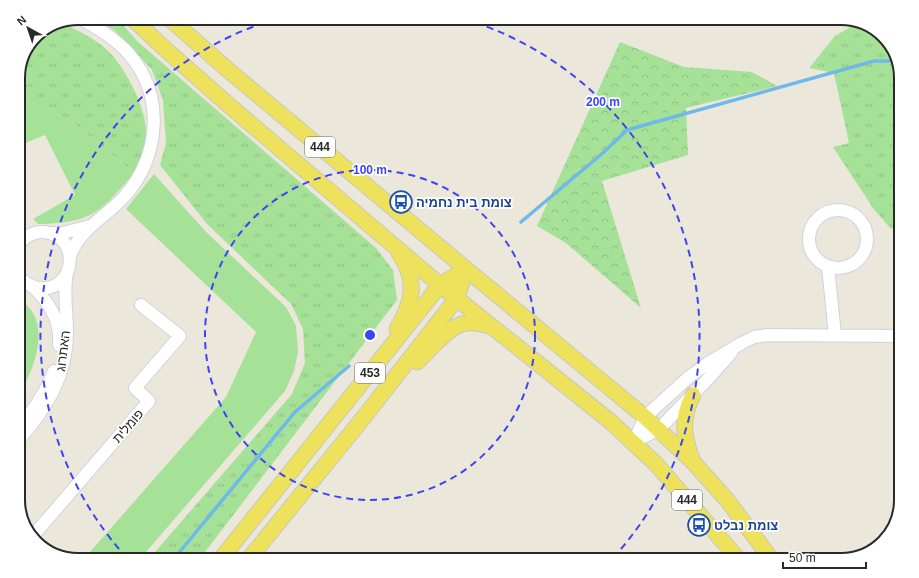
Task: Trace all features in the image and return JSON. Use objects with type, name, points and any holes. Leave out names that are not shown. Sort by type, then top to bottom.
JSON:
[{"type":"main road","name":"444","points":[[139,25],[231,107],[440,285],[634,442],[656,464],[733,553]]},
{"type":"main road","name":"444","points":[[177,25],[228,70],[466,269],[646,417],[693,462],[727,500],[767,553]]},
{"type":"main road","points":[[368,375],[405,316],[409,305],[411,292],[407,269],[393,244]]},
{"type":"main road","name":"453","points":[[226,553],[440,285],[466,269]]},
{"type":"main road","name":"453","points":[[254,553],[364,417],[457,298],[466,269]]},
{"type":"main road","points":[[364,417],[435,344],[453,328],[462,324],[472,323],[493,327]]},
{"type":"main road","points":[[693,395],[685,416],[684,429],[686,443],[693,462]]},
{"type":"street","points":[[25,237],[33,233],[42,232],[63,233],[92,225],[114,208],[132,186],[146,161],[153,141],[154,126],[152,100],[146,81],[129,54],[115,40],[91,25]]},
{"type":"street","points":[[836,209],[844,210],[859,218],[864,226],[867,236],[866,246],[862,255],[856,262],[847,267],[828,267],[814,256],[810,248],[808,239],[810,230],[820,215],[836,209]]},
{"type":"street","name":"האתרוג","points":[[25,434],[34,424],[49,402],[61,376],[67,342],[64,295],[67,273],[70,264],[70,256],[81,236],[92,225]]},
{"type":"street","points":[[51,233],[62,239],[69,250],[70,256]]},
{"type":"street","points":[[828,267],[835,335]]},
{"type":"street","points":[[25,280],[41,288],[53,286],[64,278],[67,273]]},
{"type":"street","name":"האתרוג","points":[[25,282],[40,294],[54,313],[59,331],[59,348],[54,371],[33,411],[25,421]]},
{"type":"street","name":"פומלית","points":[[36,532],[149,401],[135,388],[180,336],[141,305]]},
{"type":"street","points":[[634,442],[646,417],[689,377],[708,363],[754,337],[768,335],[894,336]]},
{"type":"street","points":[[634,442],[659,429],[693,395],[736,347]]},
{"type":"green space","points":[[106,25],[123,25],[137,41],[376,248],[393,270],[397,300],[204,553],[154,553],[292,394],[305,363],[303,329],[291,304],[207,224],[160,165],[166,143],[163,100],[152,70],[114,30]]},
{"type":"green space","points":[[68,26],[91,38],[106,49],[121,67],[135,92],[144,118],[146,141],[134,173],[72,122],[49,109],[36,105],[25,98],[25,74],[27,64],[30,54],[34,48],[48,48],[48,34]]},
{"type":"green space","points":[[852,26],[865,30],[881,43],[889,54],[894,71],[894,229],[890,228],[873,208],[833,147],[849,143],[834,73],[809,68],[835,36]]},
{"type":"green space","points":[[620,42],[684,67],[752,72],[777,86],[686,108],[688,155],[602,181],[641,308],[566,243],[537,226]]},
{"type":"green space","points":[[25,98],[36,105],[49,109],[72,122],[134,173],[113,197],[94,213],[71,221],[38,224],[33,219],[75,195],[45,135],[25,143]]},
{"type":"green space","points":[[154,174],[206,232],[286,307],[296,326],[298,352],[294,371],[285,391],[145,553],[91,553],[90,552],[226,397],[256,332],[126,209]]},
{"type":"green space","points":[[25,305],[36,319],[38,332],[38,345],[30,373],[25,384]]},
{"type":"waterway","points":[[521,222],[604,152],[627,130],[874,61],[891,61]]},
{"type":"waterway","points":[[179,553],[295,412],[349,366]]},
{"type":"place","name":"צומת בית נחמיה","points":[[401,202]]},
{"type":"place","name":"צומת נבלט","points":[[699,525]]}]
